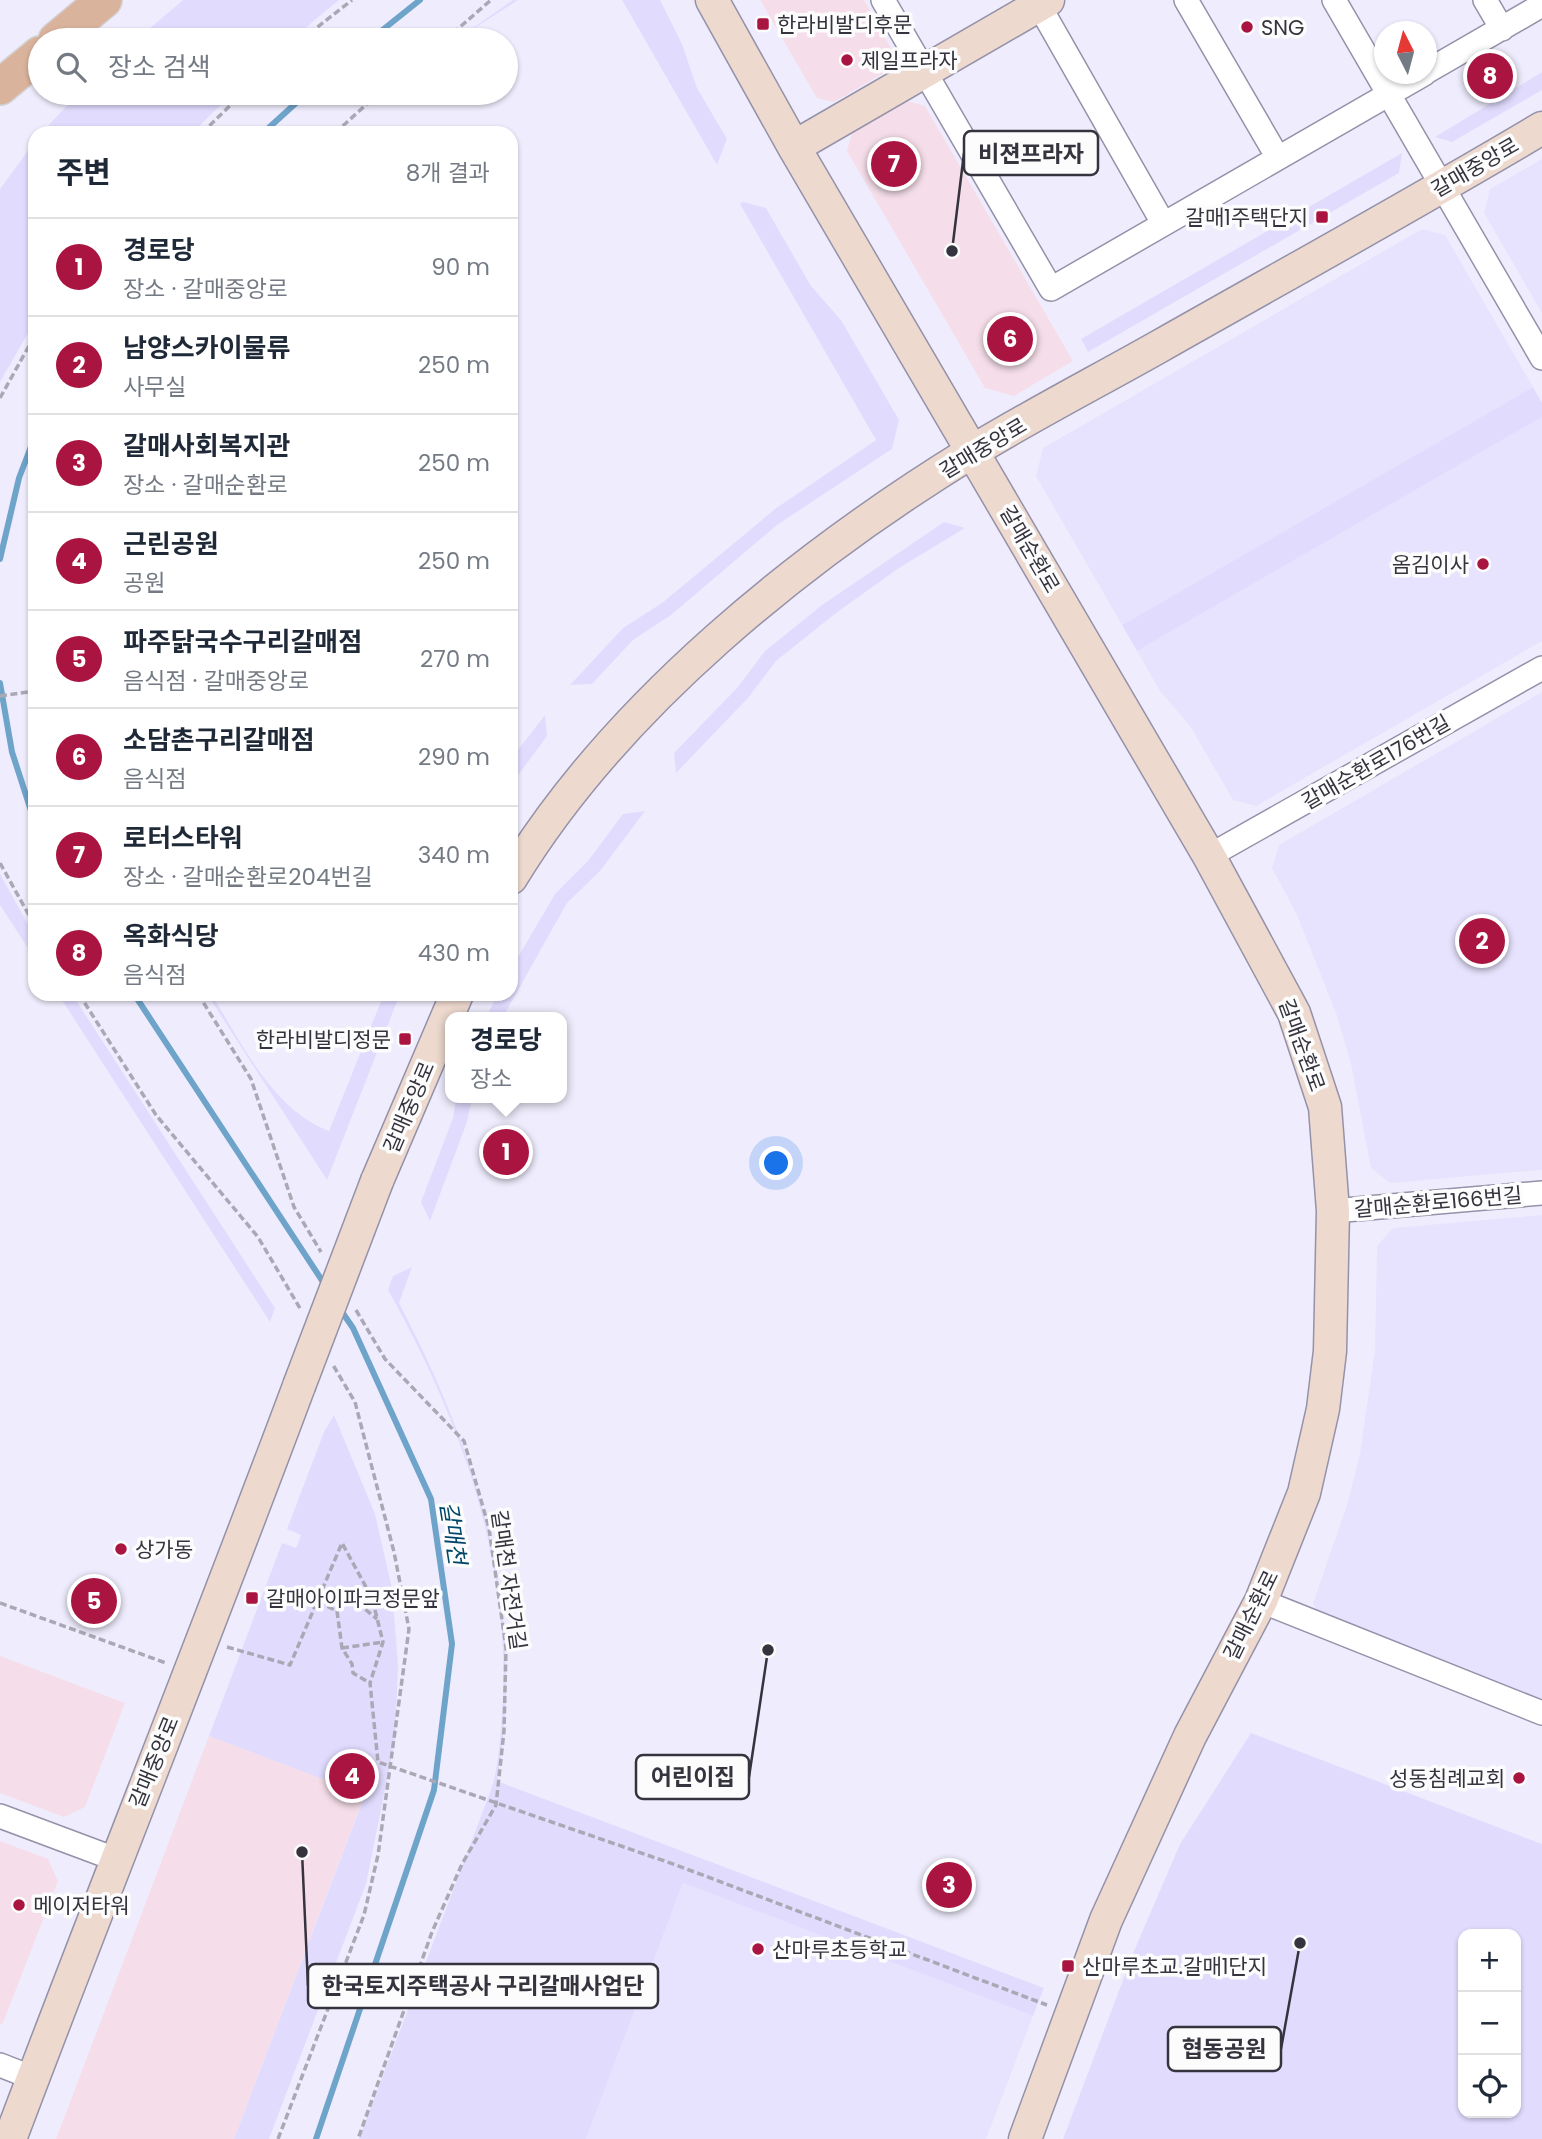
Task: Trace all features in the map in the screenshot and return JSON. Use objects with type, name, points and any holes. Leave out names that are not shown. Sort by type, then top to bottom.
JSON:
[{"type":"main road","points":[[71,28],[104,0]]},
{"type":"main road","points":[[1,84],[28,63]]},
{"type":"street","name":"갈매순환로","points":[[712,0],[794,147],[1209,856],[1294,1013],[1325,1107],[1333,1211],[1330,1351],[1323,1409],[1304,1493],[1261,1601],[1190,1736],[1106,1920],[1025,2139]]},
{"type":"street","points":[[884,0],[1051,289],[1406,84]]},
{"type":"street","points":[[1186,0],[1278,158]]},
{"type":"street","points":[[1334,0],[1542,358]]},
{"type":"street","points":[[1485,0],[1502,29]]},
{"type":"street","points":[[794,147],[1041,2],[1163,223]]},
{"type":"street","points":[[1437,66],[1542,5]]},
{"type":"street","name":"갈매중앙로","points":[[518,866],[539,832],[577,783],[691,665],[816,557],[973,451],[1443,187],[1542,128]]},
{"type":"street","name":"갈매순환로176번길","points":[[1209,856],[1542,668]]},
{"type":"street","name":"갈매중앙로","points":[[10,2139],[115,1859],[203,1641],[377,1181],[445,1022]]},
{"type":"street","name":"갈매순환로166번길","points":[[1333,1211],[1542,1193]]},
{"type":"street","points":[[1261,1601],[1542,1713]]},
{"type":"street","points":[[0,1816],[115,1859]]},
{"type":"street","points":[[0,2065],[33,2078]]},
{"type":"path","points":[[316,28],[352,0]]},
{"type":"path","points":[[459,28],[491,0]]},
{"type":"path","points":[[209,126],[231,105]]},
{"type":"path","points":[[343,126],[366,105]]},
{"type":"path","points":[[0,398],[28,348]]},
{"type":"path","points":[[0,696],[28,692]]},
{"type":"path","points":[[0,863],[28,913]]},
{"type":"path","points":[[83,1001],[156,1115],[258,1237],[306,1319]]},
{"type":"path","points":[[202,1001],[251,1079],[295,1207],[322,1254]]},
{"type":"path","name":"갈매천 자전거길","points":[[350,1301],[385,1359],[464,1441],[489,1528],[506,1648],[504,1731],[496,1805],[462,1864],[432,1932],[358,2139]]},
{"type":"path","points":[[278,2139],[364,1915],[378,1855],[409,1629],[390,1539],[355,1402],[327,1355]]},
{"type":"path","points":[[203,1641],[290,1665],[342,1544],[372,1598],[383,1642],[370,1682],[378,1762],[676,1865],[1072,2014]]},
{"type":"path","points":[[370,1682],[354,1673],[342,1648],[337,1611],[348,1595],[377,1619]]},
{"type":"path","points":[[318,1602],[337,1611]]},
{"type":"path","points":[[0,1603],[191,1672]]},
{"type":"path","points":[[342,1648],[383,1642]]},
{"type":"shaded area","points":[[183,0],[339,0],[305,28],[150,28]]},
{"type":"shaded area","points":[[513,0],[518,0],[475,28]]},
{"type":"shaded area","points":[[622,0],[660,0],[682,44],[697,88],[727,139],[717,165]]},
{"type":"shaded area","points":[[760,0],[864,0],[894,53],[889,70],[834,102],[817,98]]},
{"type":"shaded area","points":[[1542,72],[1542,90],[1452,142],[1435,137]]},
{"type":"shaded area","points":[[908,101],[925,106],[1073,361],[1014,396],[985,388],[847,151],[852,133]]},
{"type":"shaded area","points":[[68,105],[221,105],[199,126],[48,126]]},
{"type":"shaded area","points":[[28,151],[28,333],[0,382],[0,189]]},
{"type":"shaded area","points":[[1402,153],[1399,173],[1088,352],[1081,339]]},
{"type":"shaded area","points":[[1542,159],[1542,313],[1484,213],[1490,189]]},
{"type":"shaded area","points":[[743,202],[766,208],[811,286],[841,320],[899,420],[892,449],[777,525],[671,615],[633,640],[592,684],[570,685],[623,628],[662,603],[775,509],[876,440],[740,204]]},
{"type":"shaded area","points":[[1422,229],[1445,235],[1533,387],[1122,625],[1036,476],[1043,448]]},
{"type":"shaded area","points":[[1533,387],[1542,403],[1542,417],[1137,651],[1122,625]]},
{"type":"shaded area","points":[[1542,417],[1542,641],[1256,806],[1233,800],[1190,726],[1160,691],[1137,651]]},
{"type":"shaded area","points":[[944,522],[965,528],[899,568],[836,613],[776,661],[748,698],[676,773],[674,753],[737,688],[765,651],[822,605]]},
{"type":"shaded area","points":[[1542,692],[1542,1170],[1390,1183],[1371,1168],[1351,1064],[1336,1013],[1297,915],[1272,868],[1279,845]]},
{"type":"shaded area","points":[[545,715],[547,736],[518,775],[518,750]]},
{"type":"shaded area","points":[[645,811],[600,871],[567,903],[518,990],[518,957],[555,894],[588,861],[623,814]]},
{"type":"shaded area","points":[[0,874],[28,924],[28,948],[0,905]]},
{"type":"shaded area","points":[[63,1001],[77,1001],[275,1308],[270,1322]]},
{"type":"shaded area","points":[[212,1001],[215,1001],[260,1073],[275,1091],[309,1121],[329,1131],[381,1001],[397,1001],[327,1180]]},
{"type":"shaded area","points":[[494,1001],[512,1001],[506,1012],[489,1012]]},
{"type":"shaded area","points":[[455,1103],[471,1103],[467,1122],[430,1221],[421,1202],[453,1118]]},
{"type":"shaded area","points":[[1542,1215],[1542,1702],[1319,1617],[1313,1603],[1347,1505],[1360,1454],[1375,1350],[1377,1246],[1393,1228]]},
{"type":"shaded area","points":[[412,1267],[399,1303],[452,1416],[472,1475],[489,1534],[500,1595],[506,1656],[505,1718],[497,1781],[1044,1988],[1033,2016],[683,1883],[586,2139],[359,2139],[492,1787],[503,1698],[503,1644],[497,1590],[488,1538],[474,1486],[436,1386],[388,1290],[393,1276]]},
{"type":"shaded area","points":[[334,1415],[375,1514],[392,1588],[398,1665],[395,1740],[366,1884],[269,2139],[234,2139],[365,1795],[209,1736],[282,1543],[296,1548],[301,1535],[287,1529],[324,1432]]},
{"type":"shaded area","points":[[0,1656],[125,1703],[85,1807],[64,1817],[0,1793]]},
{"type":"shaded area","points":[[1251,1733],[1542,1844],[1542,2139],[1063,2139],[1134,1951],[1180,1844]]},
{"type":"shaded area","points":[[209,1736],[365,1794],[234,2139],[56,2139]]},
{"type":"shaded area","name":"메이저타워","points":[[0,1841],[48,1859],[58,1881],[0,2025]]},
{"type":"shaded area","name":"산마루초등학교","points":[[683,1883],[1033,2016],[986,2139],[586,2139]]},
{"type":"waterway","name":"갈매천","points":[[385,28],[420,0]]},
{"type":"waterway","name":"갈매천","points":[[271,126],[294,105]]},
{"type":"waterway","name":"갈매천","points":[[0,559],[19,478],[28,454]]},
{"type":"waterway","name":"갈매천","points":[[0,683],[12,752],[28,801]]},
{"type":"waterway","name":"갈매천","points":[[139,1001],[327,1288]]},
{"type":"waterway","name":"갈매천","points":[[316,2139],[434,1790],[452,1644],[431,1499],[353,1328],[340,1309]]},
{"type":"place","name":"한라비발디후문","points":[[763,24]]},
{"type":"place","name":"SNG","points":[[1247,27]]},
{"type":"place","name":"제일프라자","points":[[847,60]]},
{"type":"place","name":"옥화식당","points":[[1490,76]]},
{"type":"place","name":"로터스타워","points":[[894,164]]},
{"type":"place","name":"갈매1주택단지","points":[[1322,217]]},
{"type":"place","name":"비젼프라자","points":[[952,251]]},
{"type":"place","name":"소담촌구리갈매점","points":[[1010,339]]},
{"type":"place","name":"옴김이사","points":[[1483,564]]},
{"type":"place","name":"남양스카이물류","points":[[1482,941]]},
{"type":"place","name":"한라비발디정문","points":[[405,1039]]},
{"type":"place","name":"경로당","points":[[506,1152]]},
{"type":"place","name":"상가동","points":[[121,1549]]},
{"type":"place","name":"갈매아이파크정문앞","points":[[252,1598]]},
{"type":"place","name":"파주닭국수구리갈매점","points":[[94,1601]]},
{"type":"place","name":"어린이집","points":[[768,1650]]},
{"type":"place","name":"근린공원","points":[[352,1776]]},
{"type":"place","name":"성동침례교회","points":[[1519,1778]]},
{"type":"place","name":"한국토지주택공사 구리갈매사업단","points":[[302,1852]]},
{"type":"place","name":"갈매사회복지관","points":[[949,1885]]},
{"type":"place","name":"메이저타워","points":[[19,1905]]},
{"type":"place","name":"협동공원","points":[[1300,1943]]},
{"type":"place","name":"산마루초등학교","points":[[758,1949]]},
{"type":"place","name":"산마루초교.갈매1단지","points":[[1068,1966]]}]
